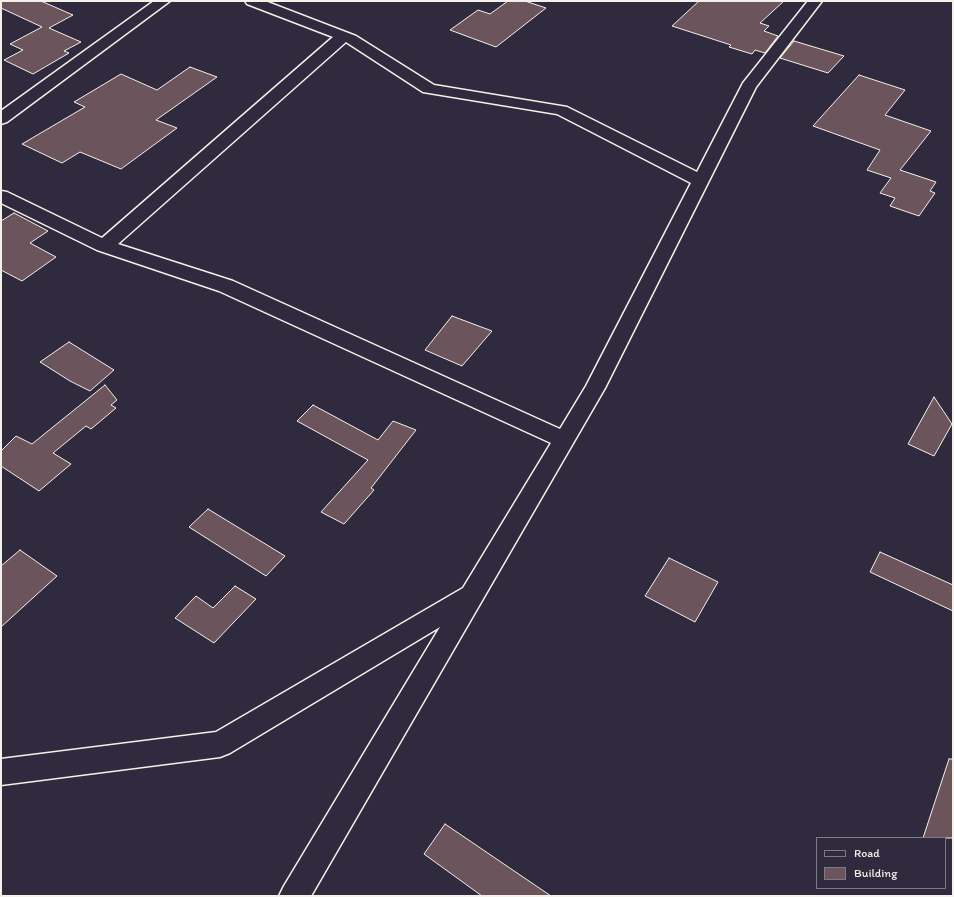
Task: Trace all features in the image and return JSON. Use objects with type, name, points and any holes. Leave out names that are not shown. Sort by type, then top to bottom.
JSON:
[{"type":"street","points":[[1,119],[163,1]]},
{"type":"street","points":[[252,1],[352,39],[429,88],[560,110],[701,181]]},
{"type":"street","points":[[294,896],[595,388],[749,86],[815,1]]},
{"type":"street","points":[[104,246],[344,36]]},
{"type":"street","points":[[1,196],[104,246],[226,286],[564,440]]},
{"type":"street","points":[[1,772],[220,744],[472,596]]},
{"type":"building","points":[[1,1],[41,1],[73,15],[49,28],[81,42],[64,51],[69,53],[33,74],[4,60],[23,50],[10,44],[42,27],[1,8]]},
{"type":"building","points":[[508,1],[525,1],[546,8],[496,47],[450,30],[478,10],[490,14]]},
{"type":"building","points":[[699,1],[784,1],[760,23],[769,26],[764,31],[778,36],[765,53],[755,50],[752,54],[729,47],[731,45],[672,26]]},
{"type":"building","points":[[794,41],[844,56],[828,73],[780,58]]},
{"type":"building","points":[[190,67],[217,77],[156,120],[177,128],[121,169],[80,152],[62,163],[22,144],[85,107],[74,102],[121,74],[157,90]]},
{"type":"building","points":[[859,75],[905,90],[885,115],[931,131],[900,170],[936,182],[930,191],[935,193],[919,216],[890,206],[895,198],[880,193],[891,178],[867,170],[880,150],[813,126]]},
{"type":"building","points":[[14,213],[48,231],[30,243],[56,257],[22,281],[1,270],[1,221]]},
{"type":"building","points":[[452,316],[492,331],[462,366],[425,350]]},
{"type":"building","points":[[69,342],[114,370],[90,391],[70,381],[40,362]]},
{"type":"building","points":[[105,385],[117,400],[111,405],[116,408],[91,429],[86,426],[53,453],[71,464],[39,491],[1,466],[1,451],[16,436],[32,444]]},
{"type":"building","points":[[934,397],[952,424],[934,456],[908,444]]},
{"type":"building","points":[[313,405],[378,440],[393,421],[416,430],[371,488],[374,490],[344,524],[321,512],[368,460],[297,421]]},
{"type":"building","points":[[208,509],[285,556],[266,576],[189,527]]},
{"type":"building","points":[[20,550],[57,576],[1,627],[1,566]]},
{"type":"building","points":[[880,552],[953,585],[953,611],[870,572]]},
{"type":"building","points":[[669,558],[718,582],[695,622],[645,596]]},
{"type":"building","points":[[235,586],[256,599],[214,643],[175,618],[196,596],[213,608]]},
{"type":"building","points":[[949,759],[953,759],[953,838],[923,837]]},
{"type":"building","points":[[445,824],[551,896],[482,896],[424,854]]}]
